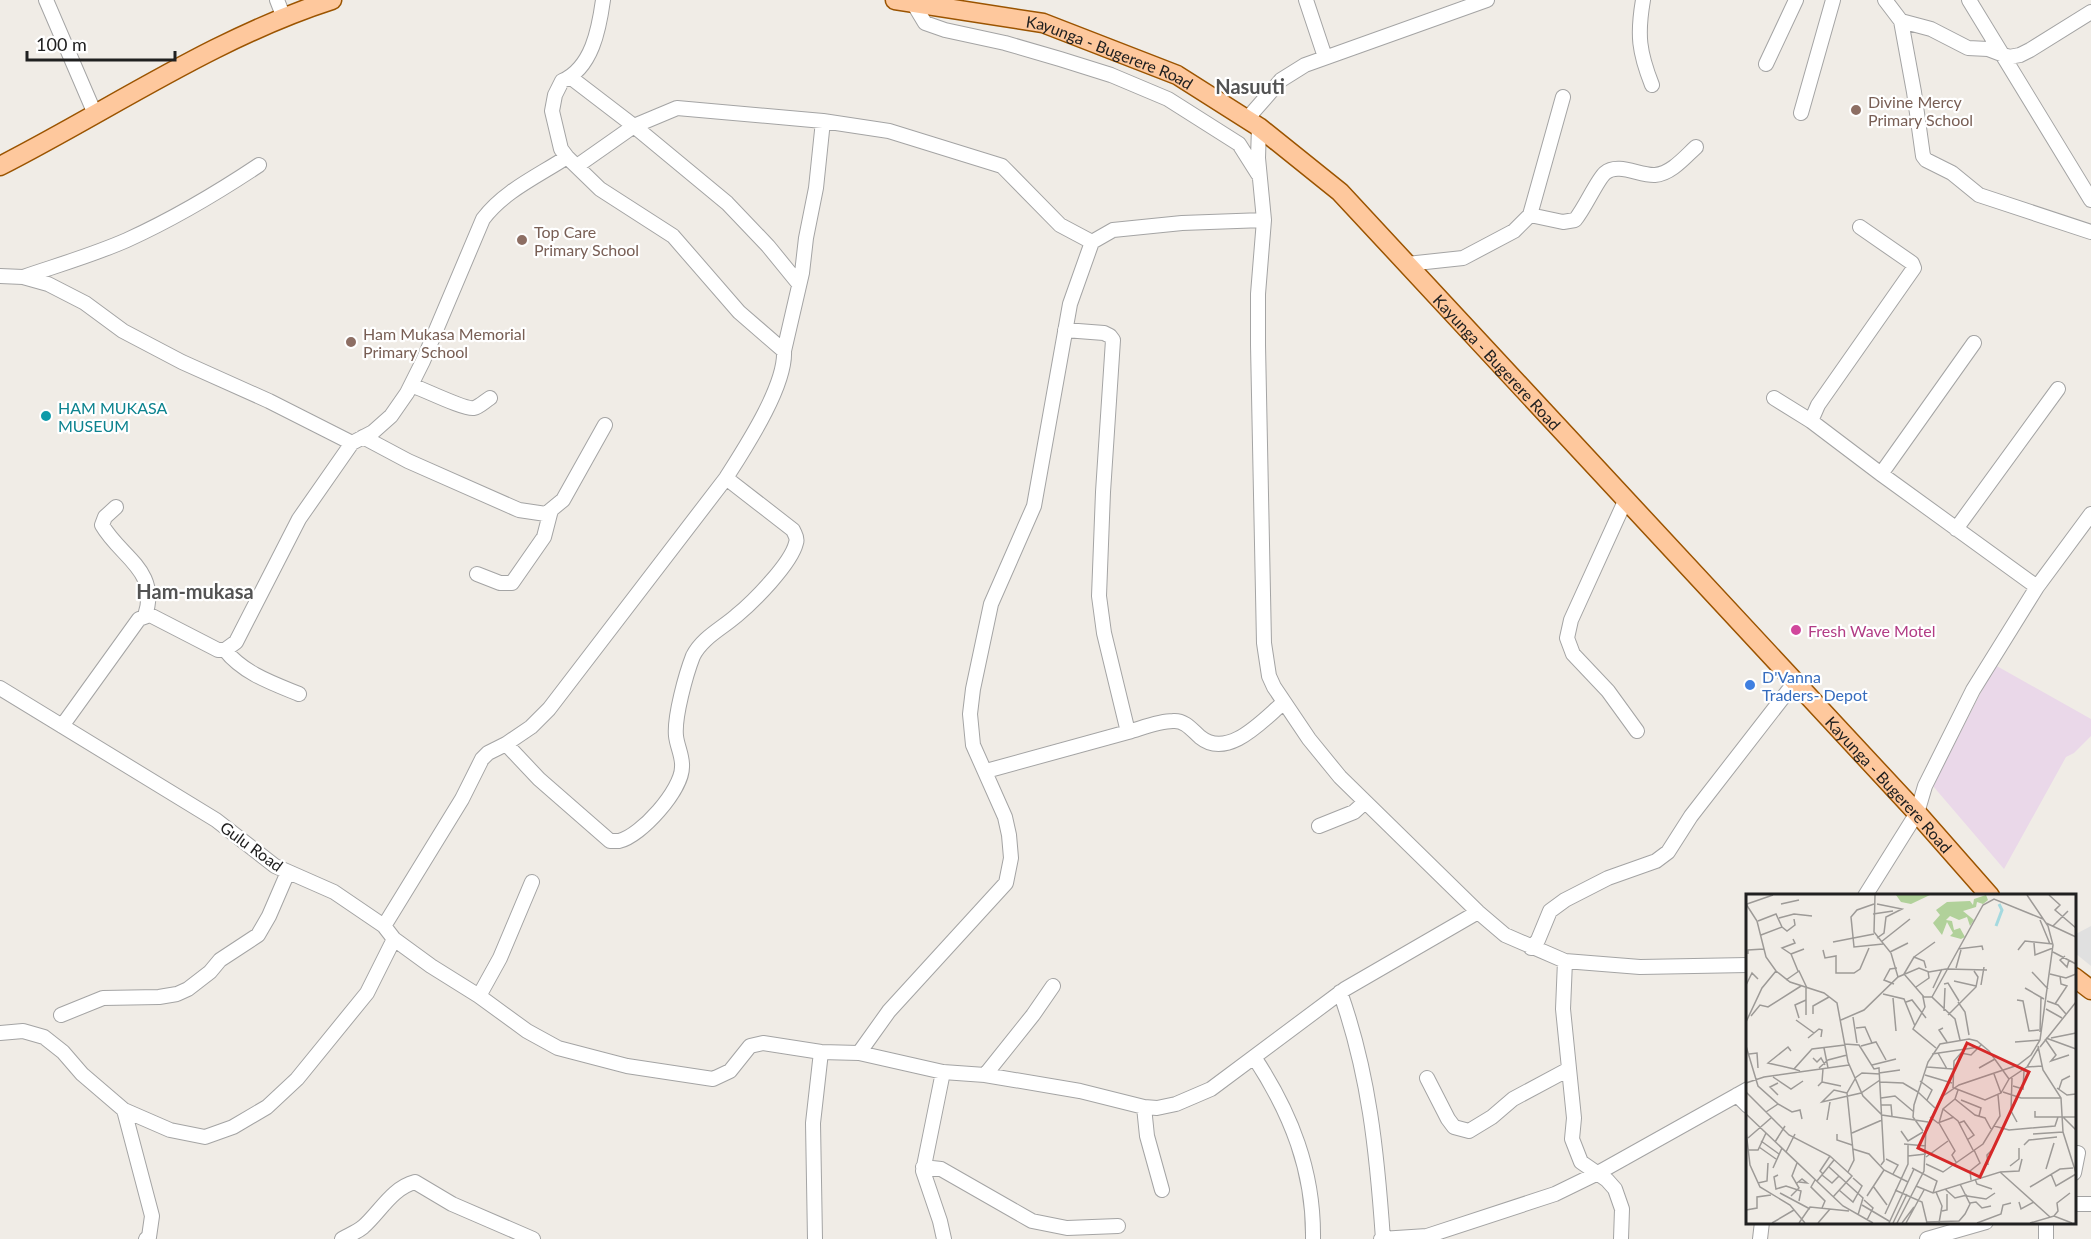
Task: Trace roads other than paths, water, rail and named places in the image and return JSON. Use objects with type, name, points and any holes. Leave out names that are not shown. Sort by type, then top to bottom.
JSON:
[{"type":"main road","points":[[0,166],[187,62],[294,10],[332,0]]},
{"type":"main road","name":"Kayunga - Bugerere Road","points":[[894,0],[1043,23],[1177,75],[1252,123],[1340,192],[1917,813],[1988,894]]},
{"type":"main road","points":[[2076,979],[2091,990]]},
{"type":"street","points":[[46,0],[95,114]]},
{"type":"street","points":[[277,0],[294,10]]},
{"type":"street","points":[[603,0],[599,30],[592,49],[570,77],[562,81],[555,95],[552,111],[561,149],[600,189],[674,236],[739,312],[784,351]]},
{"type":"street","points":[[1306,0],[1325,57]]},
{"type":"street","points":[[1487,0],[1305,65],[1281,80],[1252,123],[1264,220],[1258,294],[1258,335],[1264,643],[1269,676],[1283,703],[1340,777],[1478,912],[1505,935],[1565,961],[1640,967],[1746,965]]},
{"type":"street","points":[[1642,0],[1639,43],[1643,63],[1652,85]]},
{"type":"street","points":[[1766,64],[1796,0]]},
{"type":"street","points":[[1801,113],[1833,0]]},
{"type":"street","points":[[1885,0],[1901,21],[1923,156],[1926,160],[1952,173],[1979,195],[2091,232]]},
{"type":"street","points":[[1969,0],[2091,200]]},
{"type":"street","points":[[913,3],[925,22],[945,30],[1005,43],[1060,59],[1111,75],[1168,99],[1239,144],[1259,176]]},
{"type":"street","points":[[1901,21],[1931,29],[1968,48],[1988,49],[2008,57],[2020,55],[2091,12]]},
{"type":"street","points":[[570,77],[634,126],[727,203],[768,246],[799,284]]},
{"type":"street","points":[[1407,264],[1463,258],[1514,231],[1530,215],[1563,97]]},
{"type":"street","points":[[62,726],[139,619],[145,616],[150,615],[218,650],[225,650],[236,642],[299,519],[357,440],[373,432],[391,416],[411,385],[483,219],[493,205],[508,194],[634,126],[677,108],[823,121],[889,131],[1002,166],[1060,225],[1092,242]]},
{"type":"street","points":[[384,926],[462,799],[482,759],[531,727],[549,709],[726,478],[744,450],[769,402],[785,363],[784,351],[799,284],[816,188],[823,121]]},
{"type":"street","points":[[1530,215],[1563,222],[1575,220],[1583,211],[1605,173],[1612,169],[1623,169],[1656,175],[1673,168],[1696,147]]},
{"type":"street","points":[[23,277],[128,240],[225,188],[259,165]]},
{"type":"street","points":[[859,1053],[889,1011],[1006,883],[1011,858],[1010,834],[986,771],[972,745],[970,714],[973,689],[991,604],[1034,506],[1070,304],[1092,242],[1113,230],[1182,223],[1264,220]]},
{"type":"street","points":[[1811,421],[1818,405],[1914,268],[1912,263],[1860,227]]},
{"type":"street","points":[[0,276],[23,277],[48,284],[85,303],[142,342],[357,440],[519,510],[546,514],[563,501],[605,425]]},
{"type":"street","points":[[1065,330],[1104,333],[1113,340],[1099,596],[1104,633],[1128,732]]},
{"type":"street","points":[[1881,474],[1974,343]]},
{"type":"street","points":[[411,385],[470,409],[476,408],[490,398]]},
{"type":"street","points":[[1956,529],[2058,389]]},
{"type":"street","points":[[1774,398],[1811,421],[2037,587]]},
{"type":"street","points":[[506,744],[539,779],[610,840],[619,841],[650,821],[677,784],[682,768],[676,734],[689,666],[698,647],[762,592],[785,563],[796,544],[797,537],[793,531],[726,478]]},
{"type":"street","points":[[1626,499],[1571,620],[1567,638],[1573,654],[1608,691],[1637,731]]},
{"type":"street","points":[[116,507],[105,517],[102,525],[108,536],[140,568],[150,601],[145,616]]},
{"type":"street","points":[[477,574],[500,583],[512,583],[544,537],[552,510]]},
{"type":"street","points":[[1866,894],[1917,813],[1925,786],[1958,718],[2037,587],[2091,514]]},
{"type":"street","points":[[225,650],[235,663],[251,673],[299,694]]},
{"type":"street","points":[[1531,948],[1538,940],[1550,911],[1565,900],[1608,878],[1656,861],[1668,852],[1690,816],[1795,682]]},
{"type":"street","name":"Gulu Road","points":[[0,688],[216,820],[275,866],[334,892],[384,926],[394,939],[431,966],[479,996],[526,1031],[558,1048],[627,1066],[713,1079],[730,1071],[750,1046],[763,1043],[821,1052]]},
{"type":"street","points":[[986,771],[1174,720],[1186,724],[1203,739],[1218,745],[1231,742],[1244,734],[1283,703]]},
{"type":"street","points":[[1318,826],[1354,812],[1365,802]]},
{"type":"street","points":[[61,1015],[103,998],[159,997],[177,994],[188,989],[210,972],[220,960],[258,935],[288,872]]},
{"type":"street","points":[[479,996],[500,958],[532,882]]},
{"type":"street","points":[[815,1239],[813,1123],[821,1052],[859,1053],[944,1072],[985,1075],[1080,1091],[1144,1107],[1157,1108],[1194,1097],[1210,1089],[1340,992],[1478,912]]},
{"type":"street","points":[[0,1033],[23,1031],[44,1037],[124,1110],[170,1130],[205,1137],[233,1127],[267,1107],[297,1079],[367,993],[394,939]]},
{"type":"street","points":[[1565,961],[1563,1009],[1574,1118],[1572,1139],[1581,1162],[1607,1180],[1615,1189],[1622,1209],[1621,1239]]},
{"type":"street","points":[[985,1075],[1053,986]]},
{"type":"street","points":[[1340,992],[1352,1027],[1365,1080],[1377,1155],[1382,1239],[1427,1236],[1554,1194],[1596,1174],[1742,1092]]},
{"type":"street","points":[[1254,1057],[1275,1089],[1290,1122],[1310,1184],[1313,1239]]},
{"type":"street","points":[[1427,1078],[1448,1119],[1455,1127],[1468,1131],[1492,1118],[1513,1100],[1569,1069]]},
{"type":"street","points":[[944,1072],[923,1167],[944,1239]]},
{"type":"street","points":[[1144,1107],[1147,1136],[1162,1190]]},
{"type":"street","points":[[124,1110],[152,1216],[149,1237],[146,1239]]},
{"type":"street","points":[[2076,1167],[2081,1153]]},
{"type":"street","points":[[923,1167],[940,1169],[1032,1221],[1067,1228],[1118,1227]]},
{"type":"street","points":[[342,1239],[362,1228],[397,1191],[415,1182],[452,1204],[533,1239]]},
{"type":"street","points":[[1760,1239],[1761,1224]]},
{"type":"street","points":[[1927,1239],[1979,1224]]},
{"type":"place","name":"Divine Mercy Primary School","points":[[1856,110]]},
{"type":"place","name":"Top Care Primary School","points":[[522,240]]},
{"type":"place","name":"Ham Mukasa Memorial Primary School","points":[[351,342]]},
{"type":"place","name":"HAM MUKASA MUSEUM","points":[[46,416]]},
{"type":"place","name":"Fresh Wave Motel","points":[[1796,630]]},
{"type":"place","name":"D'Vanna Traders- Depot","points":[[1750,685]]},
{"type":"district","name":"Nasuuti","points":[[1250,86]]},
{"type":"district","name":"Ham-mukasa","points":[[195,591]]}]
